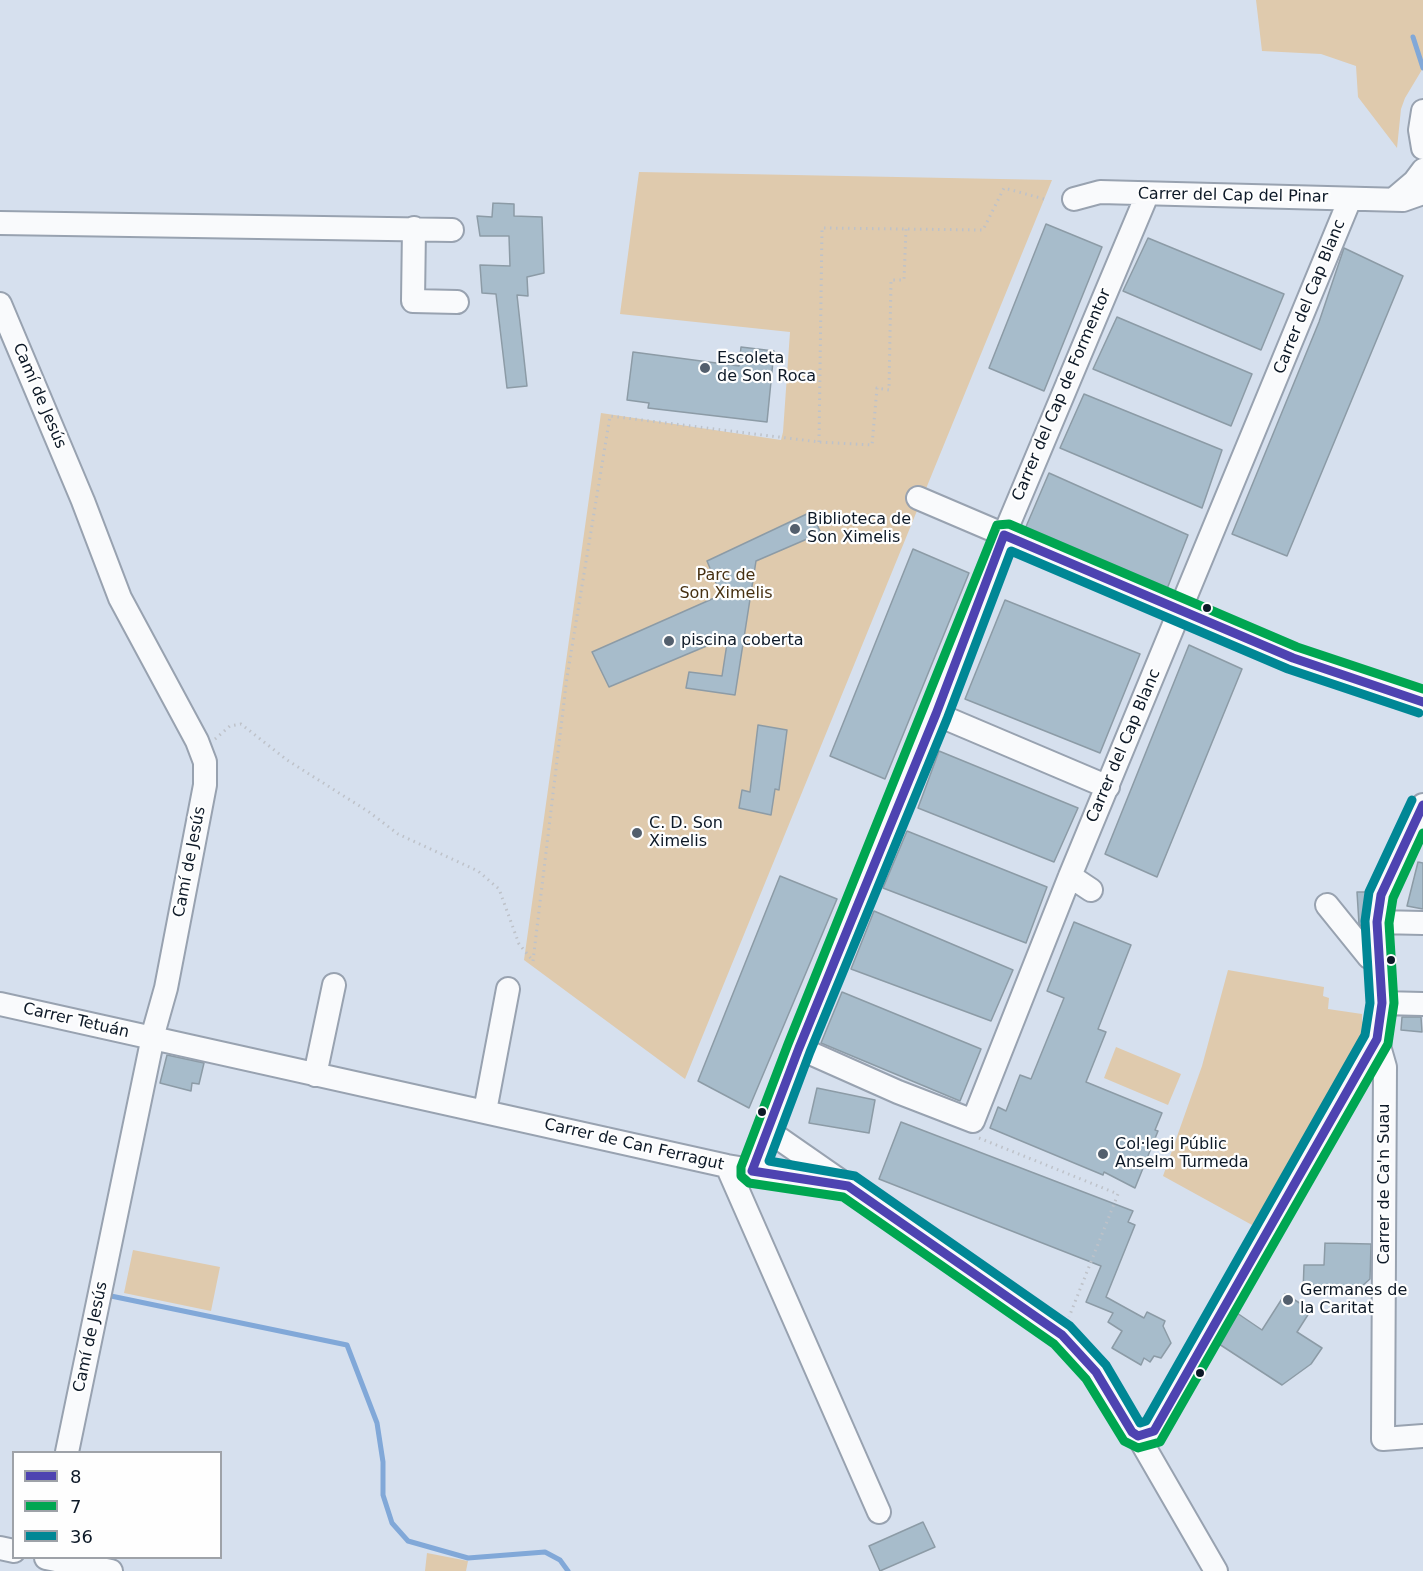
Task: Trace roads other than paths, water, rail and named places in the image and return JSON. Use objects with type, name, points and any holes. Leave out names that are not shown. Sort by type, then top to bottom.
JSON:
[{"type":"street","points":[[1423,111],[1420,130],[1423,148]]},
{"type":"street","points":[[1393,200],[1414,182],[1423,170]]},
{"type":"street","name":"Carrer del Cap del Pinar","points":[[1074,199],[1100,192],[1403,200],[1423,193]]},
{"type":"street","name":"Carrer del Cap de Formentor","points":[[767,1130],[936,714],[1004,535],[1147,195]]},
{"type":"street","name":"Carrer del Cap Blanc","points":[[799,1048],[898,1092],[973,1121],[1070,876],[1350,199]]},
{"type":"street","points":[[0,223],[452,230]]},
{"type":"street","points":[[414,228],[413,301],[457,302]]},
{"type":"street","name":"Camí de Jesús","points":[[0,304],[83,501],[120,598],[200,748],[205,762],[205,785],[166,988],[153,1038],[67,1451]]},
{"type":"street","points":[[918,498],[1293,658],[1423,702]]},
{"type":"street","points":[[936,714],[1108,787]]},
{"type":"street","points":[[1216,1571],[1138,1436],[1154,1431],[1377,1039],[1382,1003],[1377,922],[1381,895],[1423,806]]},
{"type":"street","points":[[1070,876],[1090,890]]},
{"type":"street","points":[[1327,905],[1369,957],[1380,961]]},
{"type":"street","points":[[1377,922],[1423,923]]},
{"type":"street","points":[[315,1075],[334,985]]},
{"type":"street","points":[[485,1111],[508,989]]},
{"type":"street","points":[[1382,1003],[1423,1004]]},
{"type":"street","name":"Carrer Tetuán","points":[[0,1004],[153,1038]]},
{"type":"street","name":"Carrer de Can Ferragut","points":[[153,1038],[727,1166],[848,1186],[1062,1335],[1096,1372],[1131,1432],[1138,1436]]},
{"type":"street","name":"Carrer de Ca'n Suau","points":[[1377,1039],[1385,1067],[1383,1439],[1423,1436]]},
{"type":"street","points":[[752,1171],[767,1130],[848,1186]]},
{"type":"street","points":[[727,1166],[879,1512]]},
{"type":"street","points":[[54,1559],[111,1571]]},
{"type":"waterway","points":[[1413,37],[1423,68]]},
{"type":"waterway","points":[[111,1296],[347,1345],[377,1423],[383,1462],[383,1495],[392,1523],[408,1541],[468,1558],[545,1552],[560,1560],[568,1571]]},
{"type":"place","name":"Escoleta de Son Roca","points":[[705,368]]},
{"type":"place","name":"Biblioteca de Son Ximelis","points":[[795,529]]},
{"type":"place","name":"piscina coberta","points":[[669,641]]},
{"type":"place","name":"C. D. Son Ximelis","points":[[637,833]]},
{"type":"place","name":"Col·legi Públic Anselm Turmeda","points":[[1103,1154]]},
{"type":"place","name":"Germanes de la Caritat","points":[[1288,1300]]},
{"type":"park label","name":"Parc de Son Ximelis","points":[[726,585]]}]
